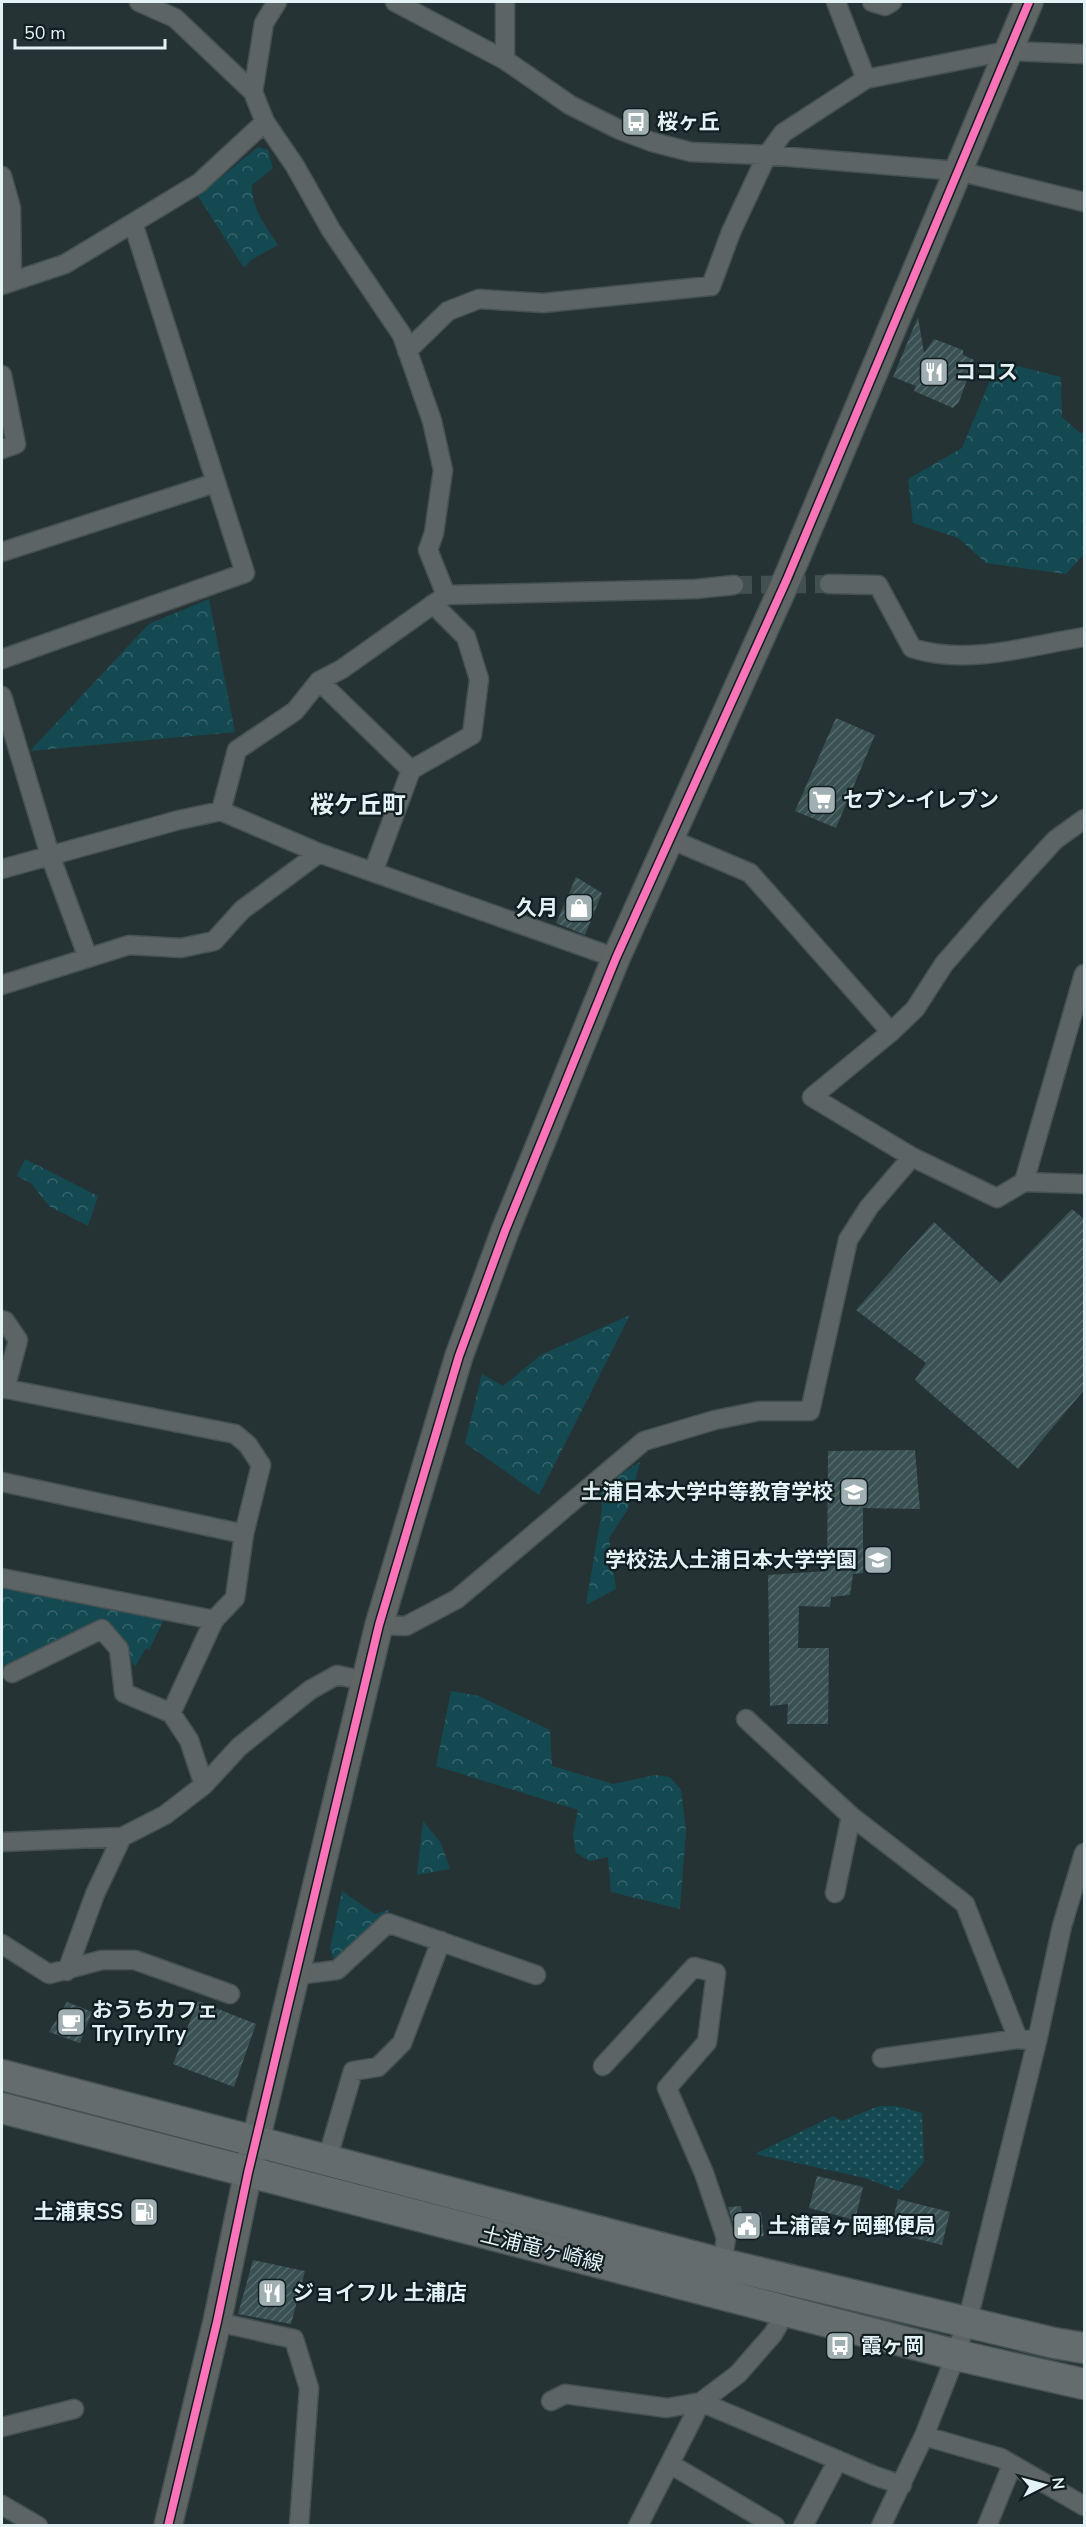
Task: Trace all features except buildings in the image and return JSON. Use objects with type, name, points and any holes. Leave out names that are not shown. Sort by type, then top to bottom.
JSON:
[{"type":"main road","name":"土浦竜ヶ崎線","points":[[2,2075],[723,2264],[966,2323],[1084,2348]]},
{"type":"main road","name":"土浦竜ヶ崎線","points":[[2,2108],[786,2312],[956,2355],[1084,2384]]},
{"type":"street","points":[[139,2],[175,18],[253,92],[265,122],[295,166],[332,230],[402,335],[432,421],[444,470],[434,532],[428,550],[440,599],[466,637],[479,679],[472,735],[411,770],[373,872]]},
{"type":"street","points":[[253,92],[264,22],[277,2]]},
{"type":"street","points":[[395,2],[505,60],[570,105],[620,130],[652,142],[691,152],[767,155],[958,171],[1084,202]]},
{"type":"street","points":[[505,2],[505,60]]},
{"type":"street","points":[[836,2],[866,79]]},
{"type":"street","points":[[872,2],[885,6],[892,2]]},
{"type":"street","points":[[168,2526],[217,2322],[248,2173],[365,1681],[379,1625],[459,1356],[505,1231],[616,958],[787,579],[1029,2]]},
{"type":"street","points":[[406,351],[448,311],[479,299],[543,303],[711,286],[731,232],[767,155],[783,133],[866,79],[1007,51],[1084,54]]},
{"type":"street","points":[[2,176],[11,208],[7,284],[66,264],[199,183],[265,122]]},
{"type":"street","points":[[2,659],[245,573],[133,223]]},
{"type":"street","points":[[2,375],[16,444],[2,449]]},
{"type":"street","points":[[2,552],[215,483]]},
{"type":"street","points":[[829,584],[878,585],[912,648],[932,655],[963,657],[1084,637]]},
{"type":"street","points":[[221,811],[237,750],[295,711],[319,681],[342,669],[440,599],[696,589],[734,585]]},
{"type":"street","points":[[319,681],[411,770]]},
{"type":"street","points":[[2,696],[50,855],[88,958]]},
{"type":"street","points":[[2,762],[19,756]]},
{"type":"street","points":[[2,869],[179,820],[221,811],[319,853],[616,958]]},
{"type":"street","points":[[1084,819],[1055,840],[1016,883],[944,964],[915,1009],[891,1032],[812,1097],[912,1157],[997,1198],[1023,1182],[1084,1184]]},
{"type":"street","points":[[670,839],[750,873],[891,1032]]},
{"type":"street","points":[[2,985],[129,945],[181,948],[214,941],[242,909],[319,853]]},
{"type":"street","points":[[1023,1182],[1084,974]]},
{"type":"street","points":[[379,1625],[406,1626],[457,1599],[644,1441],[715,1420],[759,1411],[810,1411],[848,1240],[869,1207],[912,1157]]},
{"type":"street","points":[[2,1320],[5,1320],[18,1340],[3,1389],[235,1434],[248,1445],[261,1466],[244,1534],[236,1598],[214,1620],[171,1713]]},
{"type":"street","points":[[2,1482],[244,1534]]},
{"type":"street","points":[[2,1578],[214,1620]]},
{"type":"street","points":[[12,1673],[102,1629],[119,1649],[124,1693],[171,1713],[189,1740],[204,1785]]},
{"type":"street","points":[[2,1842],[122,1837],[165,1815],[204,1785],[239,1747],[310,1690],[337,1675],[365,1681]]},
{"type":"street","points":[[746,1719],[851,1816],[964,1904],[1018,2039]]},
{"type":"street","points":[[835,1893],[851,1816]]},
{"type":"street","points":[[67,1971],[95,1894],[122,1837]]},
{"type":"street","points":[[881,2526],[924,2436],[966,2323],[1037,2041],[1062,1926],[1080,1878],[1084,1853]]},
{"type":"street","points":[[296,1975],[337,1970],[388,1923],[537,1975]]},
{"type":"street","points":[[327,2160],[353,2071],[378,2067],[402,2043],[441,1941]]},
{"type":"street","points":[[2,1944],[49,1974],[102,1960],[135,1960],[230,1994]]},
{"type":"street","points":[[603,2066],[694,1967],[716,1973],[707,2042],[667,2088],[704,2173],[726,2238],[723,2264],[715,2293]]},
{"type":"street","points":[[882,2058],[1018,2039],[1037,2041]]},
{"type":"street","points":[[639,2526],[701,2402],[738,2374],[773,2334],[786,2312]]},
{"type":"street","points":[[217,2322],[294,2339],[309,2388],[299,2526]]},
{"type":"street","points":[[551,2401],[565,2394],[667,2408],[701,2402],[875,2476],[902,2485]]},
{"type":"street","points":[[2,2427],[74,2409]]},
{"type":"street","points":[[924,2436],[1001,2458],[1084,2506]]},
{"type":"street","points":[[803,2526],[838,2460]]},
{"type":"street","points":[[670,2464],[775,2526]]},
{"type":"street","points":[[987,2526],[1012,2465]]},
{"type":"street","points":[[2,2505],[38,2526]]},
{"type":"green space","points":[[258,147],[268,150],[273,168],[252,185],[252,194],[260,217],[278,245],[251,260],[244,268],[198,196]]},
{"type":"green space","points":[[998,361],[1061,377],[1062,417],[1080,433],[1084,432],[1084,554],[1066,574],[986,563],[958,538],[913,523],[908,479],[962,448]]},
{"type":"green space","points":[[209,599],[235,732],[30,751],[149,624]]},
{"type":"green space","points":[[25,1159],[98,1196],[88,1226],[49,1206],[31,1183],[17,1176]]},
{"type":"green space","points":[[630,1315],[539,1495],[465,1443],[482,1374],[503,1386],[541,1355]]},
{"type":"green space","points":[[640,1462],[628,1509],[609,1538],[616,1589],[586,1605],[602,1510],[600,1487]]},
{"type":"green space","points":[[2,1587],[164,1619],[149,1650],[146,1648],[135,1667],[119,1640],[100,1623],[23,1662],[2,1676]]},
{"type":"green space","points":[[451,1691],[479,1696],[550,1730],[552,1766],[613,1784],[655,1775],[670,1777],[681,1790],[686,1831],[680,1909],[611,1892],[608,1857],[590,1861],[576,1853],[573,1834],[578,1810],[436,1766]]},
{"type":"green space","points":[[423,1821],[441,1843],[450,1869],[417,1875]]},
{"type":"green space","points":[[342,1891],[375,1914],[391,1909],[335,1962],[330,1949]]},
{"type":"green space","points":[[879,2106],[896,2106],[922,2113],[924,2162],[899,2191],[865,2178],[755,2154],[833,2116],[842,2121]]},
{"type":"tunnel","points":[[734,585],[829,584]]},
{"type":"cycle path","points":[[168,2526],[217,2322],[248,2173],[379,1625],[459,1356],[505,1231],[616,958],[787,579],[1029,2]]},
{"type":"place","name":"桜ヶ丘","points":[[636,122]]},
{"type":"place","name":"ココス","points":[[934,372]]},
{"type":"place","name":"セブン-イレブン","points":[[822,800]]},
{"type":"place","name":"久月","points":[[579,908]]},
{"type":"place","name":"土浦日本大学中等教育学校","points":[[854,1492]]},
{"type":"place","name":"学校法人土浦日本大学学園","points":[[878,1560]]},
{"type":"place","name":"おうちカフェ TryTryTry","points":[[71,2022]]},
{"type":"place","name":"土浦東SS","points":[[144,2212]]},
{"type":"place","name":"土浦霞ヶ岡郵便局","points":[[747,2226]]},
{"type":"place","name":"ジョイフル 土浦店","points":[[272,2293]]},
{"type":"place","name":"霞ヶ岡","points":[[840,2346]]},
{"type":"district","name":"桜ケ丘町","points":[[358,805]]}]
